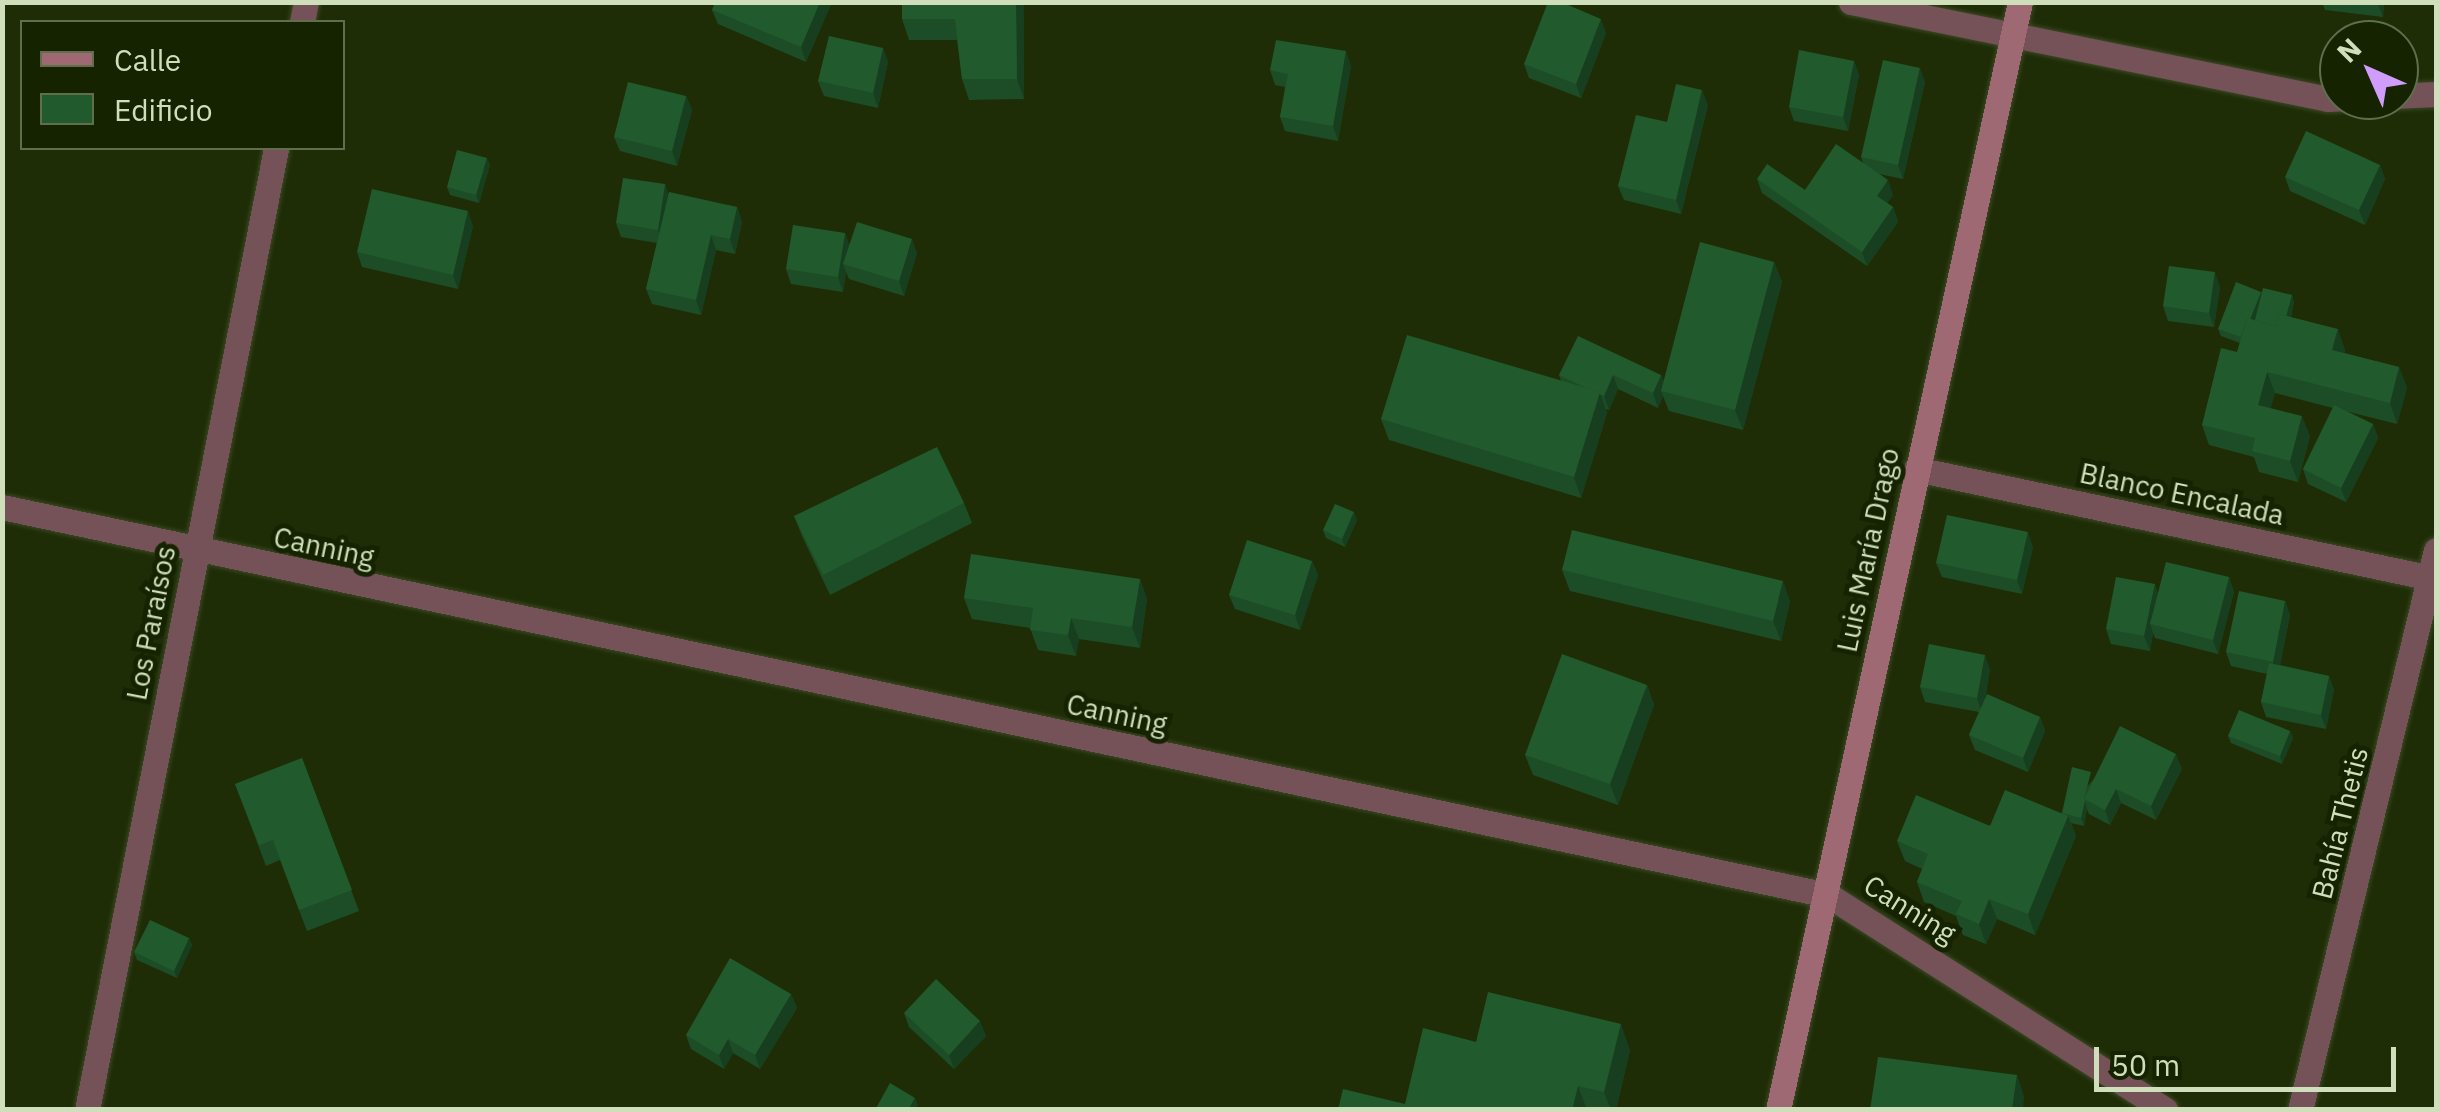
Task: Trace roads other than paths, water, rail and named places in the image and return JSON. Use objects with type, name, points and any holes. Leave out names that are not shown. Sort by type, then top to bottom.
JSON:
[{"type":"main road","name":"Luis María Drago","points":[[1778,1110],[2020,2]]},
{"type":"street","points":[[1851,2],[2328,100],[2436,94]]},
{"type":"street","name":"Los Paraísos","points":[[87,1110],[276,150]]},
{"type":"street","name":"Blanco Encalada","points":[[1916,468],[2434,578]]},
{"type":"street","name":"Canning","points":[[2,507],[1828,894],[2165,1110]]},
{"type":"street","name":"Bahía Thetis","points":[[2300,1110],[2434,578],[2436,550]]}]
